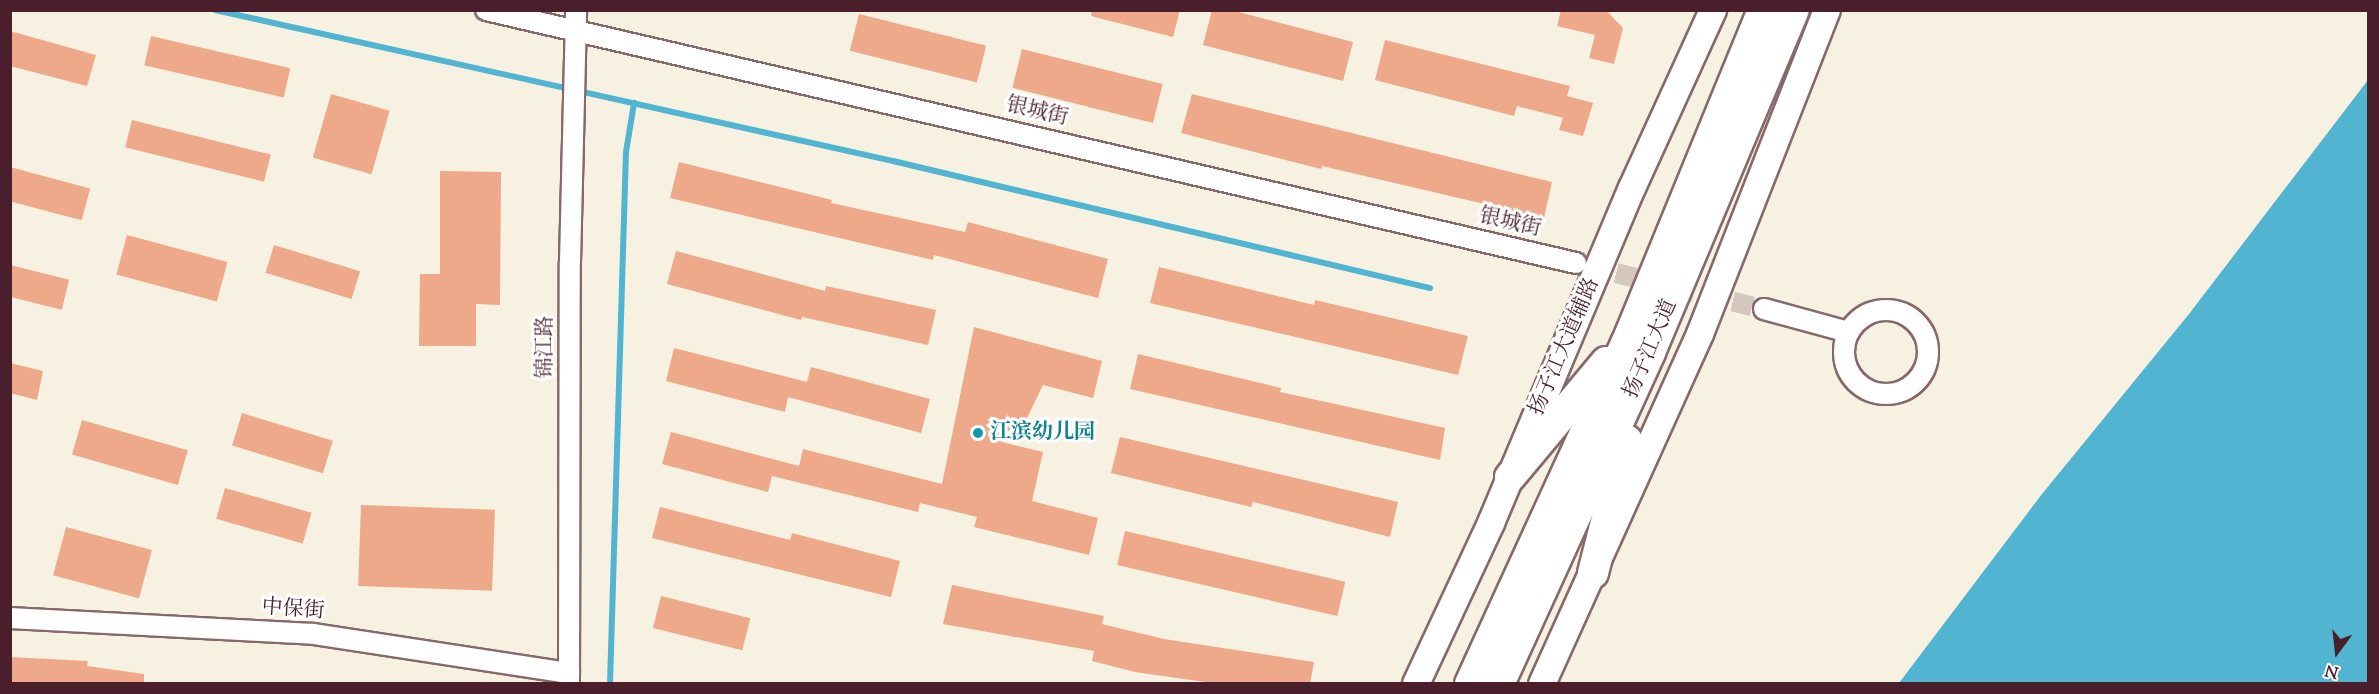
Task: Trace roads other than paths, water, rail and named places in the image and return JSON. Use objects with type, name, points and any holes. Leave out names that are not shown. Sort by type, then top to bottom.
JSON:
[{"type":"highway","name":"扬子江大道","points":[[1499,684],[1640,342],[1763,10]]},
{"type":"highway","name":"扬子江大道","points":[[1470,684],[1640,342],[1794,10]]},
{"type":"highway","points":[[1510,477],[1640,342]]},
{"type":"highway","points":[[1593,573],[1640,342]]},
{"type":"main road","name":"扬子江大道辅路","points":[[1416,684],[1510,477],[1632,188],[1713,10]]},
{"type":"main road","points":[[1542,684],[1700,334],[1827,10]]},
{"type":"street","name":"银城街","points":[[486,10],[577,20],[1576,263]]},
{"type":"street","name":"锦江路","points":[[569,678],[570,262],[577,20]]},
{"type":"street","points":[[1764,309],[1848,332]]},
{"type":"street","points":[[1881,309],[1908,315],[1918,324],[1927,343],[1926,364],[1920,376],[1898,392],[1870,391],[1849,373],[1844,359],[1848,332],[1868,313],[1881,309]]},
{"type":"street","name":"中保街","points":[[10,618],[313,634],[569,678]]},
{"type":"water","points":[[2368,80],[2368,683],[1899,683],[2042,494],[2189,314]]},
{"type":"waterway","points":[[215,10],[893,161],[1430,288]]},
{"type":"waterway","points":[[610,684],[626,152],[634,103]]},
{"type":"tunnel","points":[[1587,266],[1764,309]]},
{"type":"place","name":"江滨幼儿园","points":[[978,433]]}]
